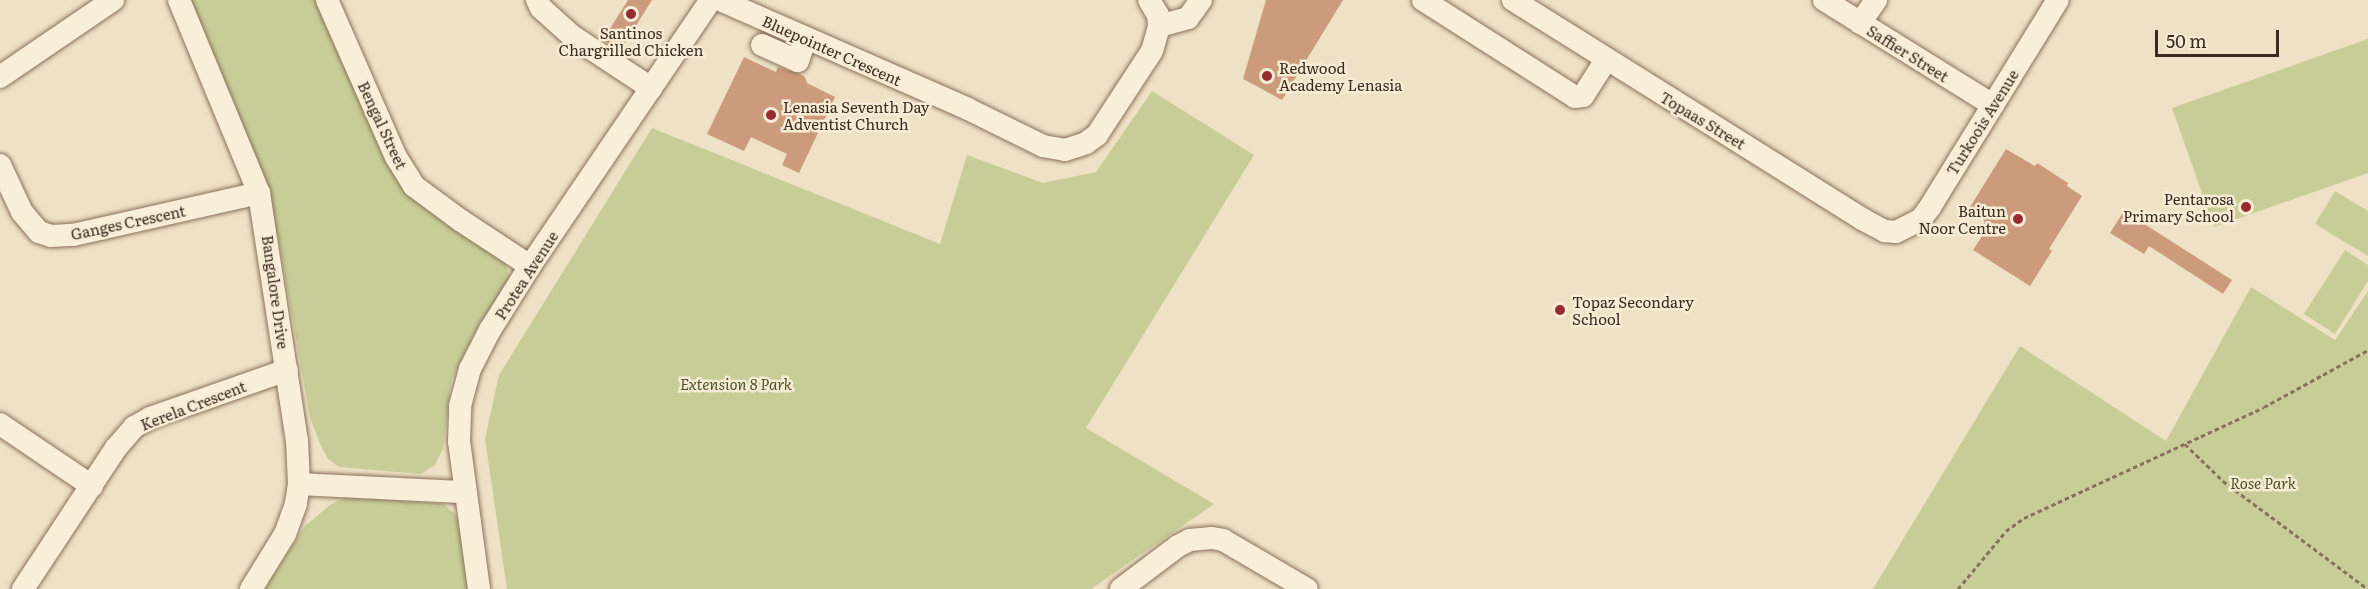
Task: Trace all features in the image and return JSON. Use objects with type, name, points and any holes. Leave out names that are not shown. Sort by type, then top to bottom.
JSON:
[{"type":"street","points":[[0,77],[113,0]]},
{"type":"street","name":"Bangalore Drive","points":[[179,0],[259,193],[297,440],[299,484],[296,504],[285,534],[251,589]]},
{"type":"street","name":"Bengal Street","points":[[327,0],[396,158],[414,186],[460,220],[530,266]]},
{"type":"street","points":[[537,0],[541,8],[572,36],[651,88]]},
{"type":"street","name":"Protea Avenue","points":[[479,589],[459,442],[463,390],[470,369],[490,330],[530,266],[711,0]]},
{"type":"street","name":"Bluepointer Crescent","points":[[720,0],[968,109],[1043,146],[1065,150],[1086,143],[1097,135],[1152,51],[1159,26]]},
{"type":"street","points":[[1149,0],[1158,15],[1159,26],[1188,18],[1202,0]]},
{"type":"street","points":[[1423,0],[1575,98],[1583,96],[1606,60]]},
{"type":"street","name":"Topaas Street","points":[[1514,0],[1862,219],[1885,231],[1896,232]]},
{"type":"street","name":"Saffier Street","points":[[1824,0],[1993,105]]},
{"type":"street","points":[[1860,23],[1876,0]]},
{"type":"street","name":"Turkoois Avenue","points":[[1896,232],[1921,219],[2058,0]]},
{"type":"street","points":[[762,45],[798,61],[805,39]]},
{"type":"street","name":"Ganges Crescent","points":[[0,165],[22,212],[39,232],[51,236],[73,235],[259,193]]},
{"type":"street","name":"Kerela Crescent","points":[[23,589],[116,448],[141,422],[287,370]]},
{"type":"street","points":[[0,424],[92,486]]},
{"type":"street","points":[[299,484],[465,492]]},
{"type":"street","points":[[1121,589],[1178,546],[1190,540],[1212,538],[1233,545],[1307,589]]},
{"type":"path","points":[[1958,589],[2006,531],[2024,518],[2264,407],[2368,350]]},
{"type":"path","points":[[2185,444],[2223,481],[2368,589]]},
{"type":"green space","points":[[188,0],[319,0],[390,167],[505,261],[509,276],[506,287],[478,326],[451,381],[443,449],[435,465],[421,474],[339,467],[328,459],[321,446],[310,418],[279,241],[263,175]]},
{"type":"green space","points":[[2368,39],[2368,173],[2214,227],[2172,108]]},
{"type":"green space","name":"Extension 8 Park","points":[[1152,91],[1254,155],[1086,428],[1214,504],[1091,589],[507,589],[485,439],[499,375],[652,128],[940,244],[967,155],[1043,183],[1096,172]]},
{"type":"green space","points":[[2335,191],[2368,211],[2368,256],[2315,224]]},
{"type":"green space","points":[[2345,250],[2368,265],[2368,281],[2335,334],[2304,314]]},
{"type":"green space","name":"Rose Park","points":[[2251,287],[2335,340],[2368,291],[2368,589],[1873,589],[2020,346],[2166,441]]},
{"type":"green space","points":[[346,497],[443,504],[454,513],[463,530],[469,589],[265,589],[305,526],[330,505]]},
{"type":"building","points":[[628,0],[652,0],[620,51],[603,40]]},
{"type":"building","points":[[1266,0],[1343,0],[1282,100],[1243,79]]},
{"type":"building","name":"Lenasia Seventh Day Adventist Church","points":[[744,57],[776,72],[778,67],[800,74],[805,77],[807,83],[835,97],[799,173],[782,165],[787,154],[751,137],[744,151],[707,134]]},
{"type":"building","name":"Baitun Noor Centre","points":[[2006,149],[2035,166],[2037,163],[2068,183],[2067,186],[2082,196],[2049,249],[2052,251],[2030,286],[1973,250],[1986,230],[1982,213],[1970,207]]},
{"type":"building","points":[[2124,211],[2232,280],[2223,294],[2149,246],[2144,254],[2110,233]]},
{"type":"place","name":"Santinos Chargrilled Chicken","points":[[631,14]]},
{"type":"place","name":"Redwood Academy Lenasia","points":[[1267,76]]},
{"type":"place","name":"Lenasia Seventh Day Adventist Church","points":[[771,115]]},
{"type":"place","name":"Pentarosa Primary School","points":[[2246,207]]},
{"type":"place","name":"Baitun Noor Centre","points":[[2018,219]]},
{"type":"place","name":"Topaz Secondary School","points":[[1560,310]]}]
